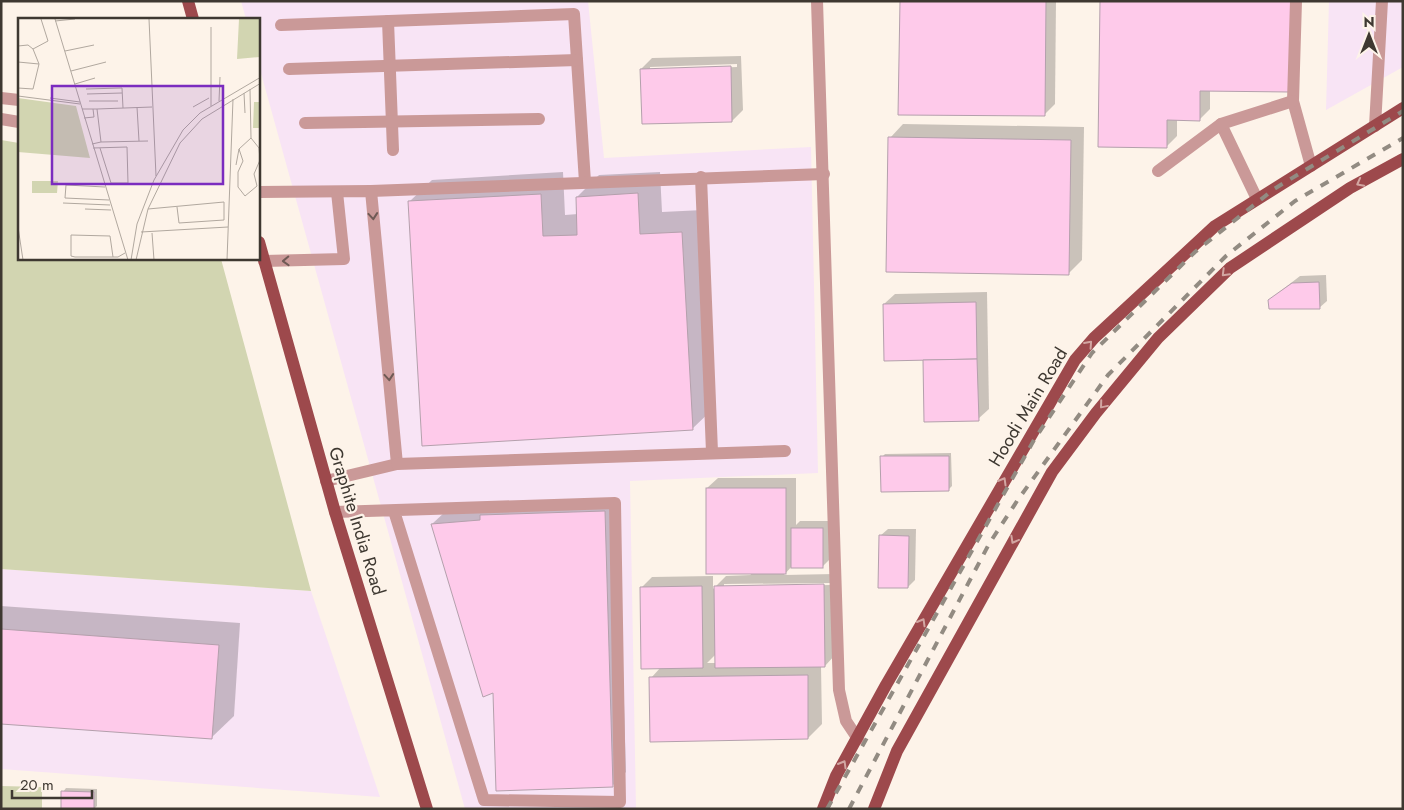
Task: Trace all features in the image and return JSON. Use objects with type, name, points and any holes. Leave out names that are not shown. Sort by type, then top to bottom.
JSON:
[{"type":"main road","points":[[188,1],[193,18]]},
{"type":"main road","name":"Hoodi Main Road","points":[[824,809],[836,776],[886,685],[1075,360],[1094,338],[1215,226],[1403,108]]},
{"type":"main road","points":[[874,809],[897,750],[1052,472],[1096,413],[1158,338],[1230,268],[1350,188],[1403,159]]},
{"type":"main road","name":"Graphite India Road","points":[[260,246],[335,512],[427,809]]},
{"type":"street","points":[[818,1],[839,690],[846,721],[858,738]]},
{"type":"street","points":[[1296,1],[1294,101],[1311,166]]},
{"type":"street","points":[[1375,126],[1382,1]]},
{"type":"street","points":[[281,25],[574,14],[585,182]]},
{"type":"street","points":[[388,21],[393,150]]},
{"type":"street","points":[[289,69],[577,60]]},
{"type":"street","points":[[1,98],[18,100]]},
{"type":"street","points":[[1158,171],[1221,124],[1294,101]]},
{"type":"street","points":[[1,119],[18,122]]},
{"type":"street","points":[[305,123],[539,119]]},
{"type":"street","points":[[1221,124],[1257,199]]},
{"type":"street","points":[[260,192],[371,191],[701,177],[824,174]]},
{"type":"street","points":[[701,177],[712,452]]},
{"type":"street","points":[[371,191],[397,464]]},
{"type":"street","points":[[264,261],[344,258],[337,192]]},
{"type":"street","points":[[326,481],[397,464],[785,451]]},
{"type":"street","points":[[335,512],[615,502],[620,802],[484,800],[394,511]]},
{"type":"shaded area","points":[[241,1],[588,1],[604,158],[811,147],[818,473],[630,481],[636,809],[465,809],[260,70],[260,18],[246,18]]},
{"type":"shaded area","points":[[1329,1],[1403,1],[1403,67],[1326,110]]},
{"type":"shaded area","points":[[1,569],[311,591],[380,797],[1,769]]},
{"type":"green space","points":[[1,140],[18,143],[18,260],[221,260],[311,591],[1,569]]},
{"type":"green space","points":[[1,786],[42,787],[42,809],[1,809]]},
{"type":"building","points":[[900,1],[1046,1],[1045,116],[898,115]]},
{"type":"building","points":[[1100,1],[1291,1],[1290,92],[1200,91],[1200,121],[1167,120],[1167,148],[1098,147]]},
{"type":"building","points":[[731,66],[732,122],[642,124],[640,69]]},
{"type":"building","points":[[888,137],[1071,140],[1069,275],[886,272]]},
{"type":"building","points":[[638,193],[640,234],[682,232],[693,430],[422,446],[408,201],[541,194],[543,236],[577,235],[576,197]]},
{"type":"building","points":[[1319,282],[1320,309],[1269,309],[1268,300],[1292,283]]},
{"type":"building","points":[[976,302],[977,359],[884,361],[883,304]]},
{"type":"building","points":[[977,359],[979,421],[924,422],[923,360]]},
{"type":"building","points":[[880,456],[949,456],[949,491],[881,492]]},
{"type":"building","points":[[706,488],[786,488],[786,574],[706,574]]},
{"type":"building","points":[[605,511],[613,787],[496,791],[493,693],[483,697],[431,524],[480,520],[480,515]]},
{"type":"building","points":[[791,528],[823,528],[823,568],[791,568]]},
{"type":"building","points":[[879,535],[909,536],[908,588],[878,588]]},
{"type":"building","points":[[824,584],[825,667],[715,668],[714,586]]},
{"type":"building","points":[[702,586],[703,668],[641,669],[640,587]]},
{"type":"building","points":[[1,629],[219,645],[212,739],[1,724]]},
{"type":"building","points":[[808,675],[808,739],[650,742],[649,677]]},
{"type":"building","points":[[61,791],[94,792],[94,809],[61,809]]},
{"type":"railway","points":[[827,809],[1034,440],[1092,353],[1195,252],[1274,189],[1403,111]]},
{"type":"railway","points":[[849,809],[989,544],[1017,501],[1108,375],[1226,256],[1295,201],[1403,138]]}]
